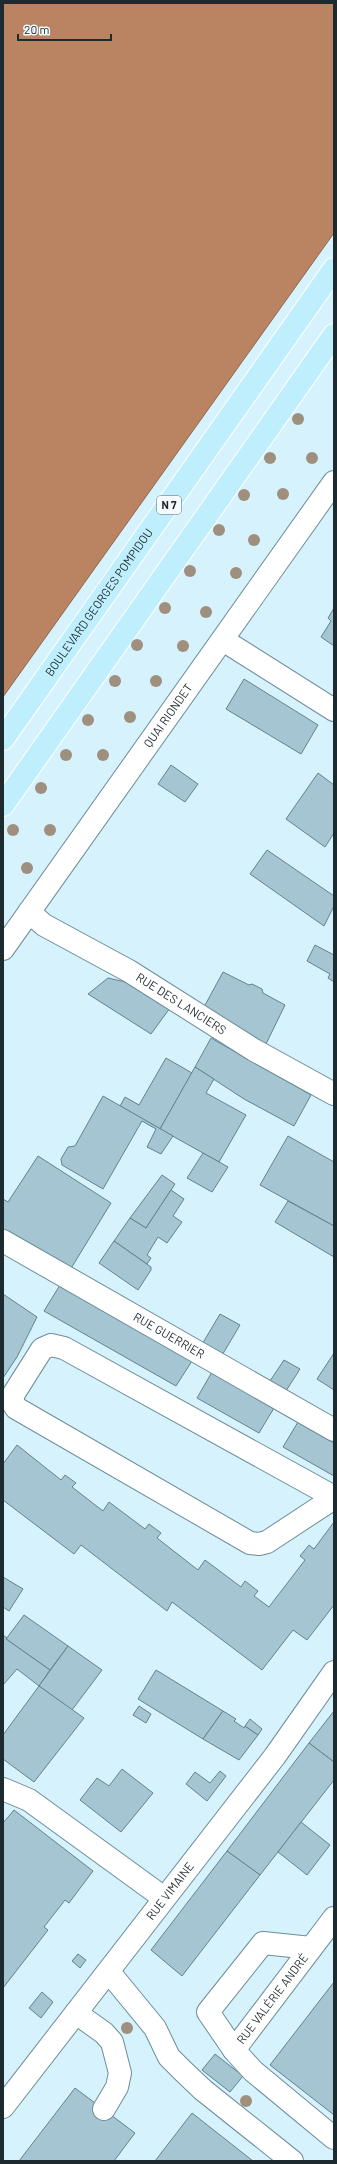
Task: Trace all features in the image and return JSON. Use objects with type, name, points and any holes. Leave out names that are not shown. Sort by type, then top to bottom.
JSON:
[{"type":"main road","name":"BOULEVARD GEORGES POMPIDOU","points":[[3,739],[334,269]]},
{"type":"main road","points":[[3,805],[334,335]]},
{"type":"street","name":"QUAI RIONDET","points":[[3,949],[334,482]]},
{"type":"street","points":[[223,640],[334,710]]},
{"type":"street","name":"RUE DES LANCIERS","points":[[29,912],[44,925],[129,971],[254,1050],[334,1094]]},
{"type":"street","name":"RUE GUERRIER","points":[[3,1241],[334,1430]]},
{"type":"street","points":[[51,1345],[64,1348],[334,1497],[267,1542],[259,1544],[250,1543],[16,1408],[13,1402],[13,1395],[42,1349],[51,1345]]},
{"type":"street","name":"RUE VIMAINE","points":[[3,2107],[275,1756],[334,1672]]},
{"type":"street","points":[[3,1789],[29,1800],[164,1898]]},
{"type":"street","name":"RUE VALÉRIE ANDRÉ","points":[[234,2050],[334,1918]]},
{"type":"street","name":"RUE VALÉRIE ANDRÉ","points":[[312,1948],[263,1943],[208,2012],[234,2050],[253,2071],[334,2138]]},
{"type":"street","points":[[109,1972],[155,2028],[169,2057],[203,2090],[292,2161]]},
{"type":"street","points":[[76,2013],[104,2033],[112,2042],[120,2073],[117,2087],[104,2110]]},
{"type":"shaded area","points":[[3,3],[334,3],[334,233],[3,697]]},
{"type":"building","points":[[334,608],[334,646],[321,637],[331,621],[328,618]]},
{"type":"building","points":[[244,679],[318,725],[301,754],[226,709]]},
{"type":"building","points":[[171,765],[198,784],[185,802],[158,784]]},
{"type":"building","points":[[318,773],[334,785],[334,833],[325,847],[286,819]]},
{"type":"building","points":[[267,850],[334,896],[334,906],[324,926],[250,874]]},
{"type":"building","points":[[315,945],[334,955],[334,982],[328,978],[330,974],[307,961]]},
{"type":"building","points":[[223,972],[249,985],[252,984],[262,989],[263,993],[285,1005],[266,1044],[204,1007]]},
{"type":"building","points":[[108,978],[130,983],[170,1008],[151,1034],[88,994]]},
{"type":"building","points":[[211,1038],[311,1095],[294,1126],[244,1099],[195,1067]]},
{"type":"building","points":[[166,1058],[192,1073],[160,1129],[120,1106],[125,1097],[139,1105]]},
{"type":"building","points":[[195,1067],[214,1079],[206,1093],[246,1115],[219,1162],[160,1129]]},
{"type":"building","points":[[103,1096],[173,1136],[161,1154],[147,1147],[156,1129],[142,1121],[103,1189],[62,1165],[61,1159],[68,1147],[75,1146]]},
{"type":"building","points":[[288,1136],[334,1162],[334,1226],[260,1185]]},
{"type":"building","points":[[203,1153],[228,1167],[212,1192],[187,1178]]},
{"type":"building","points":[[38,1156],[111,1203],[70,1270],[3,1231],[3,1199],[8,1202]]},
{"type":"building","points":[[162,1175],[175,1184],[146,1228],[130,1218]]},
{"type":"building","points":[[171,1190],[184,1199],[173,1216],[182,1222],[167,1243],[158,1237],[147,1255],[151,1258],[147,1264],[114,1241],[130,1218],[146,1228]]},
{"type":"building","points":[[288,1201],[334,1226],[334,1257],[275,1222]]},
{"type":"building","points":[[114,1241],[151,1267],[151,1270],[138,1290],[99,1263]]},
{"type":"building","points":[[60,1285],[192,1361],[176,1386],[44,1311]]},
{"type":"building","points":[[3,1294],[37,1317],[17,1357],[3,1378]]},
{"type":"building","points":[[220,1314],[240,1325],[221,1357],[201,1346]]},
{"type":"building","points":[[334,1353],[334,1390],[317,1379]]},
{"type":"building","points":[[284,1360],[300,1369],[284,1394],[268,1384]]},
{"type":"building","points":[[212,1372],[274,1408],[259,1433],[197,1398]]},
{"type":"building","points":[[298,1422],[334,1443],[334,1476],[283,1447]]},
{"type":"building","points":[[17,1445],[61,1480],[65,1475],[76,1483],[72,1487],[103,1511],[109,1502],[145,1529],[149,1524],[161,1533],[157,1538],[198,1570],[205,1560],[241,1587],[245,1581],[258,1591],[254,1596],[269,1607],[305,1560],[300,1556],[309,1545],[314,1549],[334,1522],[334,1605],[307,1640],[293,1630],[262,1670],[172,1602],[167,1611],[81,1545],[74,1554],[3,1500],[3,1464]]},
{"type":"building","points":[[3,1577],[23,1589],[9,1611],[3,1607]]},
{"type":"building","points":[[24,1615],[68,1646],[50,1670],[6,1639]]},
{"type":"building","points":[[3,1635],[7,1638],[6,1639],[50,1670],[39,1686],[17,1669],[3,1685]]},
{"type":"building","points":[[68,1646],[102,1670],[72,1710],[39,1686]]},
{"type":"building","points":[[156,1670],[223,1711],[203,1739],[138,1699]]},
{"type":"building","points":[[39,1686],[84,1718],[34,1782],[3,1759],[3,1735]]},
{"type":"building","points":[[139,1706],[151,1714],[146,1723],[133,1715]]},
{"type":"building","points":[[223,1711],[236,1719],[234,1721],[244,1728],[245,1726],[258,1735],[239,1760],[203,1739]]},
{"type":"building","points":[[334,1711],[334,1762],[309,1743]]},
{"type":"building","points":[[250,1719],[262,1729],[258,1735],[245,1726]]},
{"type":"building","points":[[309,1743],[334,1762],[334,1780],[260,1875],[227,1851]]},
{"type":"building","points":[[122,1769],[153,1793],[121,1832],[80,1800],[97,1778],[109,1786]]},
{"type":"building","points":[[220,1771],[226,1776],[207,1801],[186,1784],[195,1772],[210,1783]]},
{"type":"building","points":[[14,1810],[93,1871],[69,1903],[65,1900],[44,1927],[48,1930],[3,1988],[3,1823]]},
{"type":"building","points":[[301,1822],[330,1845],[307,1875],[278,1852]]},
{"type":"building","points":[[227,1851],[260,1875],[182,1976],[151,1950]]},
{"type":"building","points":[[78,1954],[86,1960],[80,1968],[72,1961]]},
{"type":"building","points":[[334,1982],[334,2115],[270,2065]]},
{"type":"building","points":[[42,1992],[53,2002],[41,2018],[29,2008]]},
{"type":"building","points":[[215,2054],[243,2076],[230,2092],[202,2070]]},
{"type":"building","points":[[75,2088],[135,2133],[114,2161],[19,2161]]},
{"type":"building","points":[[192,2113],[253,2161],[155,2161]]}]
